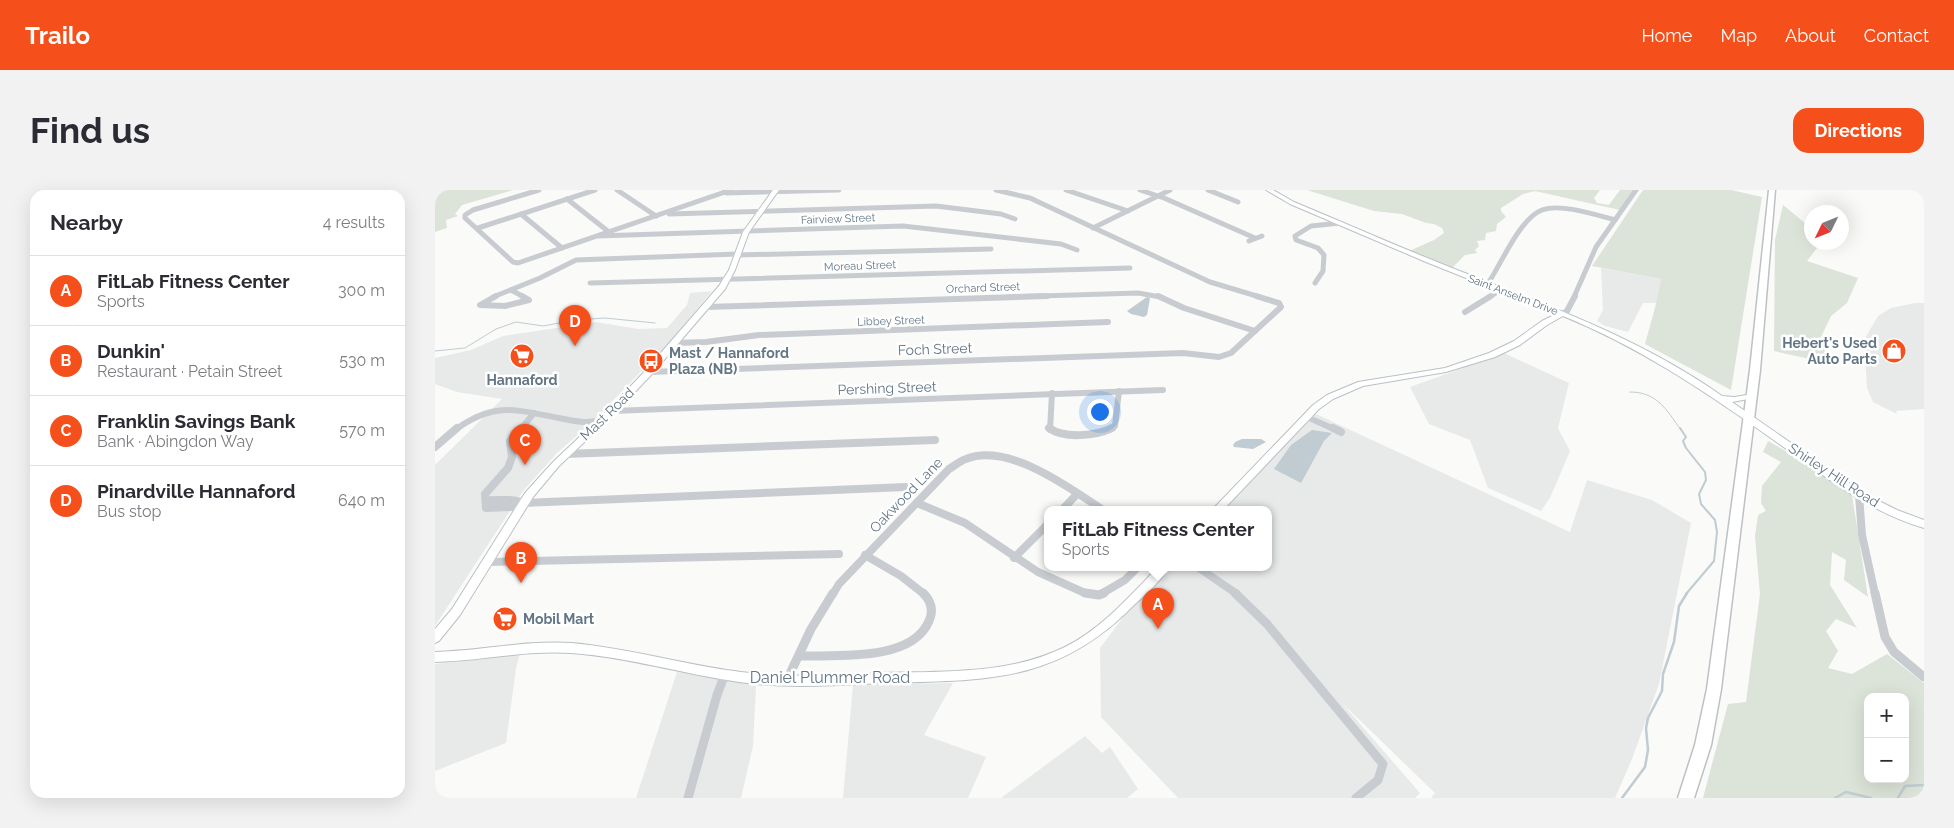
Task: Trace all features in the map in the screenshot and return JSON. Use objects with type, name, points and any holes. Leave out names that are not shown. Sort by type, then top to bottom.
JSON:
[{"type":"main road","points":[[1687,798],[1703,745],[1714,689],[1751,396],[1772,190]]},
{"type":"street","points":[[539,190],[477,209],[465,215],[465,219],[478,228],[513,262],[517,263],[731,190]]},
{"type":"street","points":[[478,228],[595,190]]},
{"type":"street","points":[[617,190],[659,215],[936,206],[1001,214],[1015,219]]},
{"type":"street","points":[[721,193],[839,190]]},
{"type":"street","points":[[996,190],[1023,196],[1210,282],[1281,304],[1281,307],[1255,331]]},
{"type":"street","points":[[1066,190],[1128,211]]},
{"type":"street","points":[[1140,190],[1255,238]]},
{"type":"street","points":[[1093,228],[1170,190]]},
{"type":"street","points":[[1208,190],[1238,202]]},
{"type":"street","name":"Saint Anselm Drive","points":[[1269,190],[1292,203],[1487,285],[1562,314],[1641,349],[1716,395],[1748,418]]},
{"type":"street","points":[[1221,506],[1323,400],[1340,390],[1364,383],[1435,372],[1463,364],[1517,343],[1562,314],[1570,307],[1592,255],[1636,190]]},
{"type":"street","name":"Mast Road","points":[[435,638],[456,612],[523,503],[566,454],[612,411],[649,372],[728,279],[745,232],[776,191]]},
{"type":"street","points":[[567,199],[609,232]]},
{"type":"street","points":[[1487,285],[1521,231],[1539,211],[1558,209],[1615,220]]},
{"type":"street","points":[[521,214],[562,248]]},
{"type":"street","points":[[1315,283],[1323,271],[1324,255],[1318,248],[1296,240],[1295,236],[1311,226],[1340,223]]},
{"type":"street","name":"Fairview Street","points":[[598,236],[907,226],[1061,244],[1077,250]]},
{"type":"street","points":[[1249,241],[1262,236]]},
{"type":"street","points":[[511,290],[529,301],[522,304],[487,307],[480,305],[486,300],[543,277],[566,264],[578,260],[737,254],[991,249]]},
{"type":"street","name":"Moreau Street","points":[[590,283],[1130,268]]},
{"type":"street","points":[[1465,312],[1501,290]]},
{"type":"street","name":"Orchard Street","points":[[705,307],[1138,293],[1156,295],[1184,308],[1255,331]]},
{"type":"street","name":"Libbey Street","points":[[674,343],[706,342],[753,335],[1108,322]]},
{"type":"street","name":"Foch Street","points":[[649,372],[1183,353],[1222,357],[1231,353],[1255,331]]},
{"type":"street","name":"Pershing Street","points":[[612,411],[1163,390]]},
{"type":"street","points":[[1052,393],[1048,426],[1052,432],[1101,433],[1112,431],[1115,426],[1119,391]]},
{"type":"street","points":[[1716,395],[1731,400],[1751,396]]},
{"type":"street","points":[[435,447],[460,425],[484,412],[506,408],[584,423],[602,420]]},
{"type":"street","points":[[534,413],[510,441],[509,446],[512,455],[510,463],[485,494],[486,504],[512,507],[523,503],[906,487]]},
{"type":"street","points":[[1307,417],[1341,432]]},
{"type":"street","name":"Shirley Hill Road","points":[[1748,418],[1859,495],[1893,512],[1924,524]]},
{"type":"street","points":[[566,454],[935,440]]},
{"type":"street","name":"Oakwood Lane","points":[[787,680],[811,629],[829,598],[865,555],[954,464],[967,458],[983,455],[999,456],[1013,460],[1096,506]]},
{"type":"street","points":[[1065,506],[1077,494]]},
{"type":"street","points":[[1859,495],[1862,536],[1885,637],[1894,652],[1924,677]]},
{"type":"street","points":[[917,503],[965,523],[1014,558],[1052,579],[1093,595],[1105,593],[1119,586],[1134,571]]},
{"type":"street","points":[[1014,558],[1044,528]]},
{"type":"street","points":[[487,562],[839,554]]},
{"type":"street","points":[[799,656],[858,654],[889,650],[915,637],[928,624],[931,609],[927,597],[881,563],[865,555]]},
{"type":"street","name":"Daniel Plummer Road","points":[[435,657],[537,648],[569,648],[725,674],[787,680],[970,675],[1034,664],[1063,653],[1095,633],[1122,611],[1160,571]]},
{"type":"street","points":[[1203,571],[1237,594],[1257,614],[1383,764],[1383,772],[1380,779],[1375,785],[1356,798]]},
{"type":"street","points":[[688,798],[717,695],[725,674]]},
{"type":"shaded area","points":[[442,190],[513,190],[462,205],[455,214],[458,216],[446,220],[447,228],[435,232],[435,199]]},
{"type":"shaded area","points":[[1307,190],[1600,190],[1594,198],[1597,203],[1609,205],[1620,190],[1636,190],[1620,210],[1535,191],[1523,194],[1501,208],[1506,217],[1497,224],[1496,231],[1486,233],[1485,240],[1477,241],[1479,246],[1475,250],[1477,253],[1465,255],[1452,268],[1409,251],[1434,240],[1444,233],[1442,228],[1402,214],[1374,211]]},
{"type":"shaded area","points":[[1643,190],[1731,190],[1762,197],[1731,390],[1645,344],[1661,279],[1592,266]]},
{"type":"shaded area","points":[[1783,205],[1804,222],[1804,250],[1816,250],[1807,261],[1858,278],[1847,303],[1831,316],[1821,337],[1828,363],[1774,351],[1775,240]]},
{"type":"shaded area","points":[[1601,268],[1661,279],[1656,303],[1643,303],[1628,332],[1605,326],[1597,321],[1603,310]]},
{"type":"shaded area","points":[[712,291],[669,343],[590,424],[557,453],[523,491],[435,626],[435,465],[502,399],[457,392],[435,384],[435,358],[471,350],[503,336],[596,322],[638,329],[667,328],[687,305],[690,293]]},
{"type":"shaded area","points":[[1147,297],[1150,298],[1147,315],[1144,317],[1127,311]]},
{"type":"shaded area","name":"Hebert's Used Auto Parts","points":[[1924,303],[1924,409],[1896,411],[1897,414],[1873,402],[1867,388],[1864,340],[1878,316],[1891,308]]},
{"type":"shaded area","points":[[1504,353],[1569,383],[1558,428],[1570,451],[1550,498],[1541,511],[1488,488],[1470,440],[1429,424],[1410,387]]},
{"type":"shaded area","points":[[1316,414],[1570,532],[1587,480],[1652,500],[1691,523],[1659,684],[1632,759],[1615,798],[1431,798],[1435,793],[1341,702],[1420,793],[1415,798],[1178,798],[1101,717],[1100,648],[1128,611],[1167,571],[1272,571],[1272,506],[1228,506]]},
{"type":"shaded area","points":[[1312,430],[1332,433],[1324,441],[1301,483],[1274,469],[1291,445]]},
{"type":"shaded area","points":[[1242,439],[1261,439],[1266,442],[1253,449],[1234,447],[1235,442]]},
{"type":"shaded area","points":[[1768,441],[1852,495],[1868,597],[1844,580],[1846,560],[1832,552],[1830,585],[1857,628],[1836,619],[1826,631],[1838,651],[1828,668],[1852,674],[1887,654],[1924,683],[1924,798],[1703,798],[1728,704],[1746,702],[1760,594],[1755,536],[1758,515],[1766,511],[1761,503],[1762,486],[1781,462],[1763,452]]},
{"type":"shaded area","points":[[520,654],[516,668],[506,743],[435,771],[435,664]]},
{"type":"shaded area","points":[[677,672],[740,680],[756,686],[753,746],[741,798],[636,798]]},
{"type":"shaded area","points":[[953,683],[924,735],[986,757],[968,798],[843,798],[853,685]]},
{"type":"shaded area","points":[[1085,736],[1102,753],[1110,747],[1138,789],[1127,798],[1001,798]]},
{"type":"waterway","points":[[435,351],[465,348],[496,329],[516,322],[543,326],[576,320],[605,318],[655,323]]},
{"type":"waterway","points":[[1630,392],[1654,398],[1681,430]]},
{"type":"waterway","points":[[1680,428],[1686,437],[1683,441],[1686,448],[1705,472],[1706,480],[1699,494],[1701,504],[1715,520],[1717,532],[1714,561],[1686,594]]},
{"type":"waterway","points":[[1622,798],[1645,767],[1648,750],[1646,728],[1648,718],[1662,691],[1663,674],[1674,642],[1679,606],[1687,593]]},
{"type":"waterway","points":[[1898,798],[1905,786],[1924,785]]},
{"type":"waterway","points":[[1835,798],[1846,792],[1871,798]]},
{"type":"place","name":"Pinardville Hannaford","points":[[575,346]]},
{"type":"place","name":"Hebert's Used Auto Parts","points":[[1894,351]]},
{"type":"place","name":"Hannaford","points":[[522,356]]},
{"type":"place","name":"Mast / Hannaford Plaza (NB)","points":[[651,361]]},
{"type":"place","name":"Franklin Savings Bank","points":[[525,465]]},
{"type":"place","name":"Dunkin'","points":[[521,583]]},
{"type":"place","name":"Mobil Mart","points":[[505,619]]},
{"type":"place","name":"FitLab Fitness Center","points":[[1158,629]]}]
